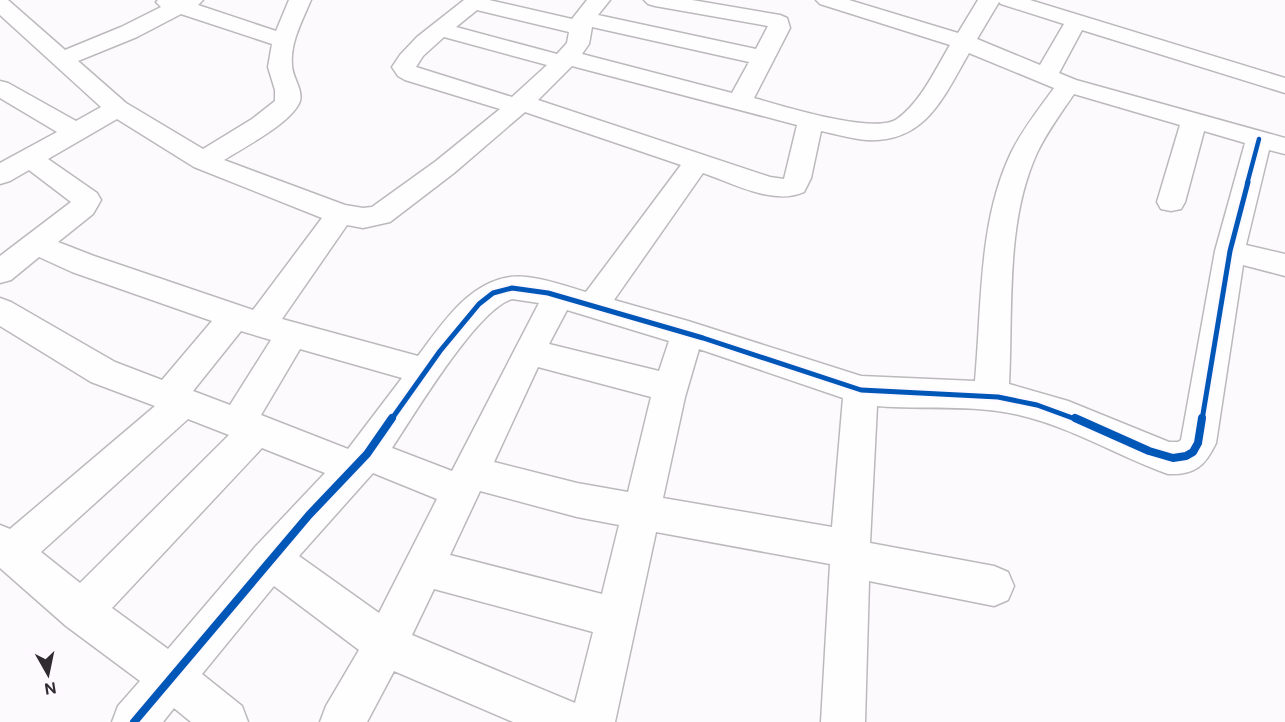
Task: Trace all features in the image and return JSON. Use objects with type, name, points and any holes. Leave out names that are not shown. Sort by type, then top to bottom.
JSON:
[{"type":"street","points":[[203,161],[276,114],[287,102],[289,95],[280,69],[285,41],[300,0]]},
{"type":"street","points":[[655,0],[776,11],[779,26],[740,101]]},
{"type":"street","points":[[440,29],[740,101],[811,121],[867,132],[892,130],[916,117],[926,105],[988,0]]},
{"type":"street","points":[[1008,0],[1054,6],[1077,20],[1285,86]]},
{"type":"street","points":[[764,58],[588,15],[530,18],[476,1],[440,29],[405,63],[406,71],[519,104],[766,185],[787,189],[794,186],[798,178],[811,121]]},
{"type":"street","points":[[134,722],[309,514],[361,461],[426,371],[479,304],[493,293],[512,288],[530,289],[559,296],[688,333],[861,390],[991,396],[1045,408],[1168,458],[1188,457],[1195,451],[1230,250],[1272,143],[1057,80],[963,42],[835,1]]},
{"type":"street","points":[[62,59],[129,32],[178,2],[285,41]]},
{"type":"street","points":[[0,4],[117,108],[203,161],[340,214],[363,218],[380,215],[390,210],[519,104],[578,44],[588,15]]},
{"type":"street","points":[[991,396],[1000,261],[1011,193],[1021,161],[1057,80],[1077,20]]},
{"type":"street","points":[[0,88],[76,132]]},
{"type":"street","points":[[0,175],[117,108]]},
{"type":"street","points":[[1172,202],[1194,121]]},
{"type":"street","points":[[0,272],[83,207],[87,200],[30,158]]},
{"type":"street","points":[[593,306],[698,161]]},
{"type":"street","points":[[226,722],[172,678],[81,611],[6,548],[176,399],[248,321],[340,214]]},
{"type":"street","points":[[36,244],[94,268],[248,321],[426,371]]},
{"type":"street","points":[[1230,250],[1285,265]]},
{"type":"street","points":[[342,722],[386,644],[529,352],[559,296]]},
{"type":"street","points":[[0,310],[103,372],[248,426],[361,461],[851,553],[994,586]]},
{"type":"street","points":[[593,722],[671,388],[688,333]]},
{"type":"street","points":[[81,611],[248,426],[292,334]]},
{"type":"street","points":[[529,352],[671,388]]},
{"type":"street","points":[[843,722],[861,390]]},
{"type":"street","points":[[270,559],[386,644],[566,722]]},
{"type":"street","points":[[423,567],[616,618]]},
{"type":"cycle path","points":[[134,722],[309,515],[367,454],[440,351],[479,304],[493,293],[512,288],[548,293],[703,338],[861,390],[978,395],[1017,400],[1075,418],[1168,458],[1190,455],[1198,443],[1230,251],[1259,139]]}]
